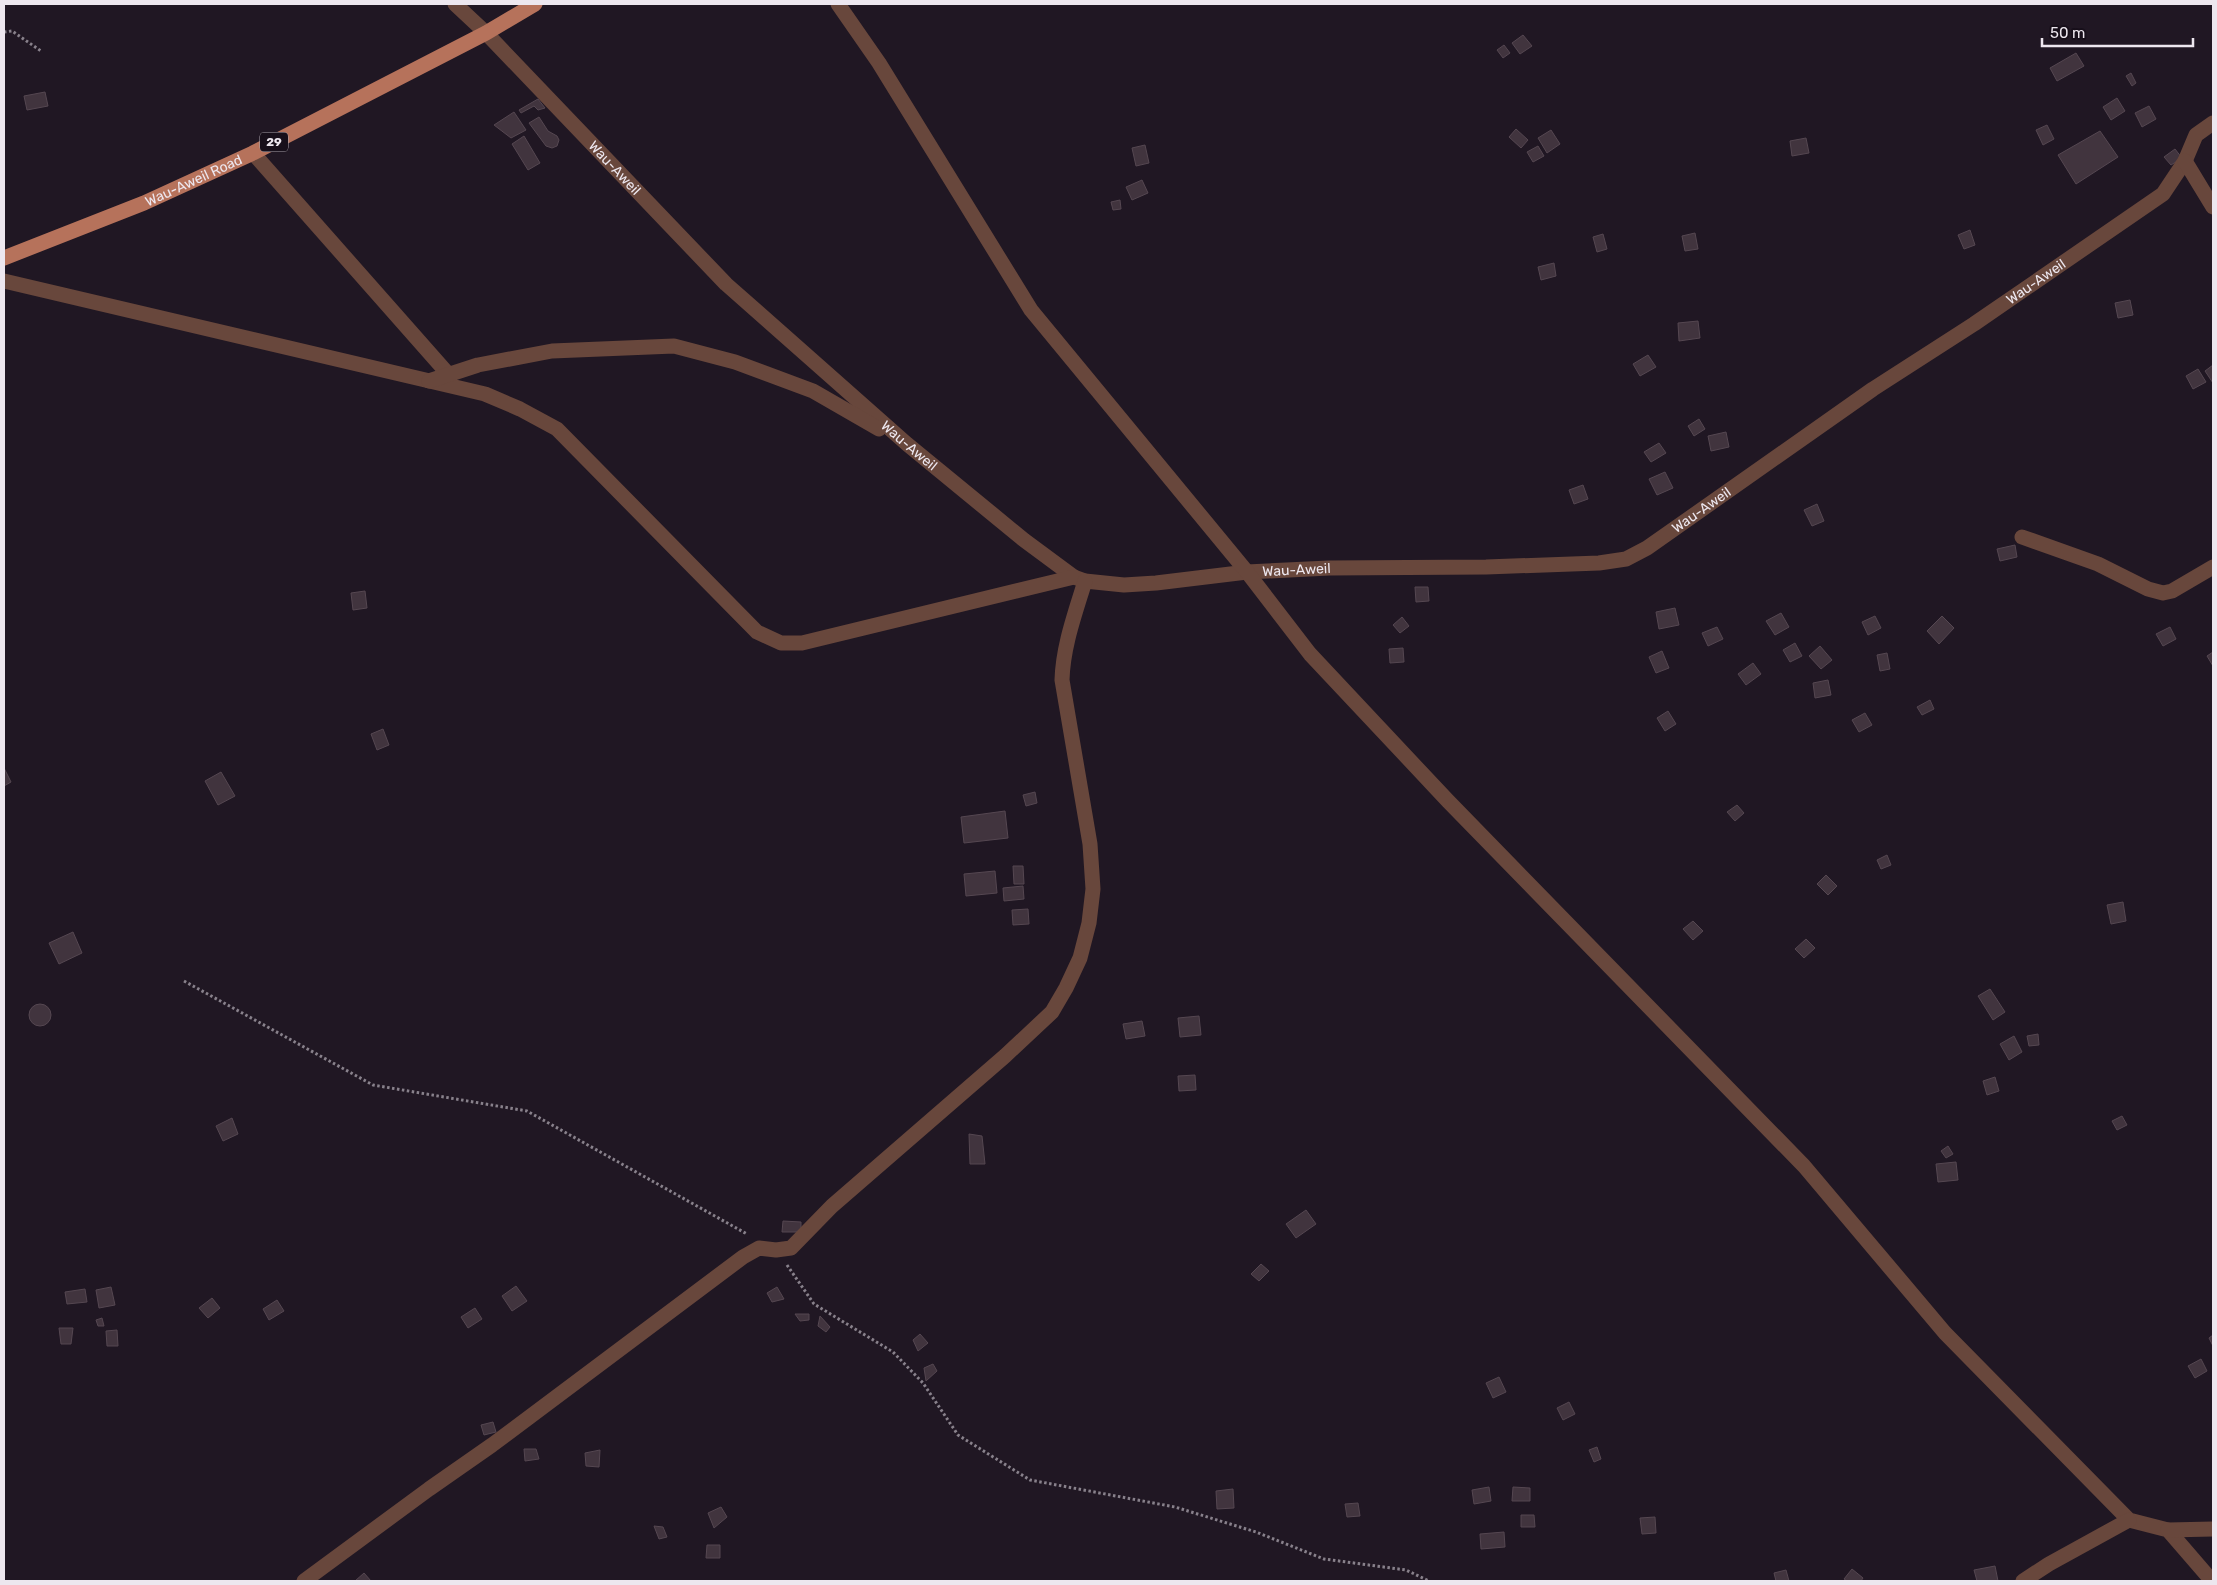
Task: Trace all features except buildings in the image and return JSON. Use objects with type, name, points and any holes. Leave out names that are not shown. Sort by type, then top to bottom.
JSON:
[{"type":"main road","name":"Wau-Aweil Road","points":[[4,258],[144,203],[253,153],[486,33],[535,4]]},
{"type":"street","name":"Wau-Aweil","points":[[455,4],[486,33],[726,284],[907,444],[1024,540],[1079,579],[1124,585],[1248,572],[1329,568],[1514,566],[1599,562],[1626,558],[1647,548],[1873,389],[1974,324],[2163,194],[2185,160],[2196,135],[2213,123]]},
{"type":"street","points":[[838,4],[878,63],[1032,310],[1248,572],[1310,654],[1448,801],[1804,1166],[1945,1333],[2129,1520],[2168,1530],[2213,1529]]},
{"type":"street","points":[[253,153],[448,375]]},
{"type":"street","points":[[2185,160],[2213,207]]},
{"type":"street","points":[[4,281],[485,394],[520,409],[557,429],[757,632],[781,643],[802,643],[1079,579],[1062,662],[1062,680],[1090,844],[1093,889],[1089,923],[1080,958],[1052,1012],[1005,1056],[832,1206],[790,1248],[776,1250],[759,1248],[743,1257],[492,1445],[304,1581]]},
{"type":"street","points":[[429,381],[478,365],[552,350],[674,346],[735,362],[813,391],[907,444]]},
{"type":"street","points":[[2022,537],[2098,564],[2148,589],[2163,593],[2172,591],[2213,567]]},
{"type":"street","points":[[2023,1581],[2049,1564],[2129,1520]]},
{"type":"street","points":[[2168,1530],[2212,1581]]},
{"type":"path","points":[[4,32],[12,31],[41,51]]},
{"type":"path","points":[[184,981],[373,1085],[527,1110],[750,1235]]},
{"type":"path","points":[[776,1250],[814,1304],[893,1352],[900,1359],[923,1383],[958,1435],[1030,1480],[1175,1507],[1256,1532],[1324,1558],[1406,1570],[1429,1581]]}]
